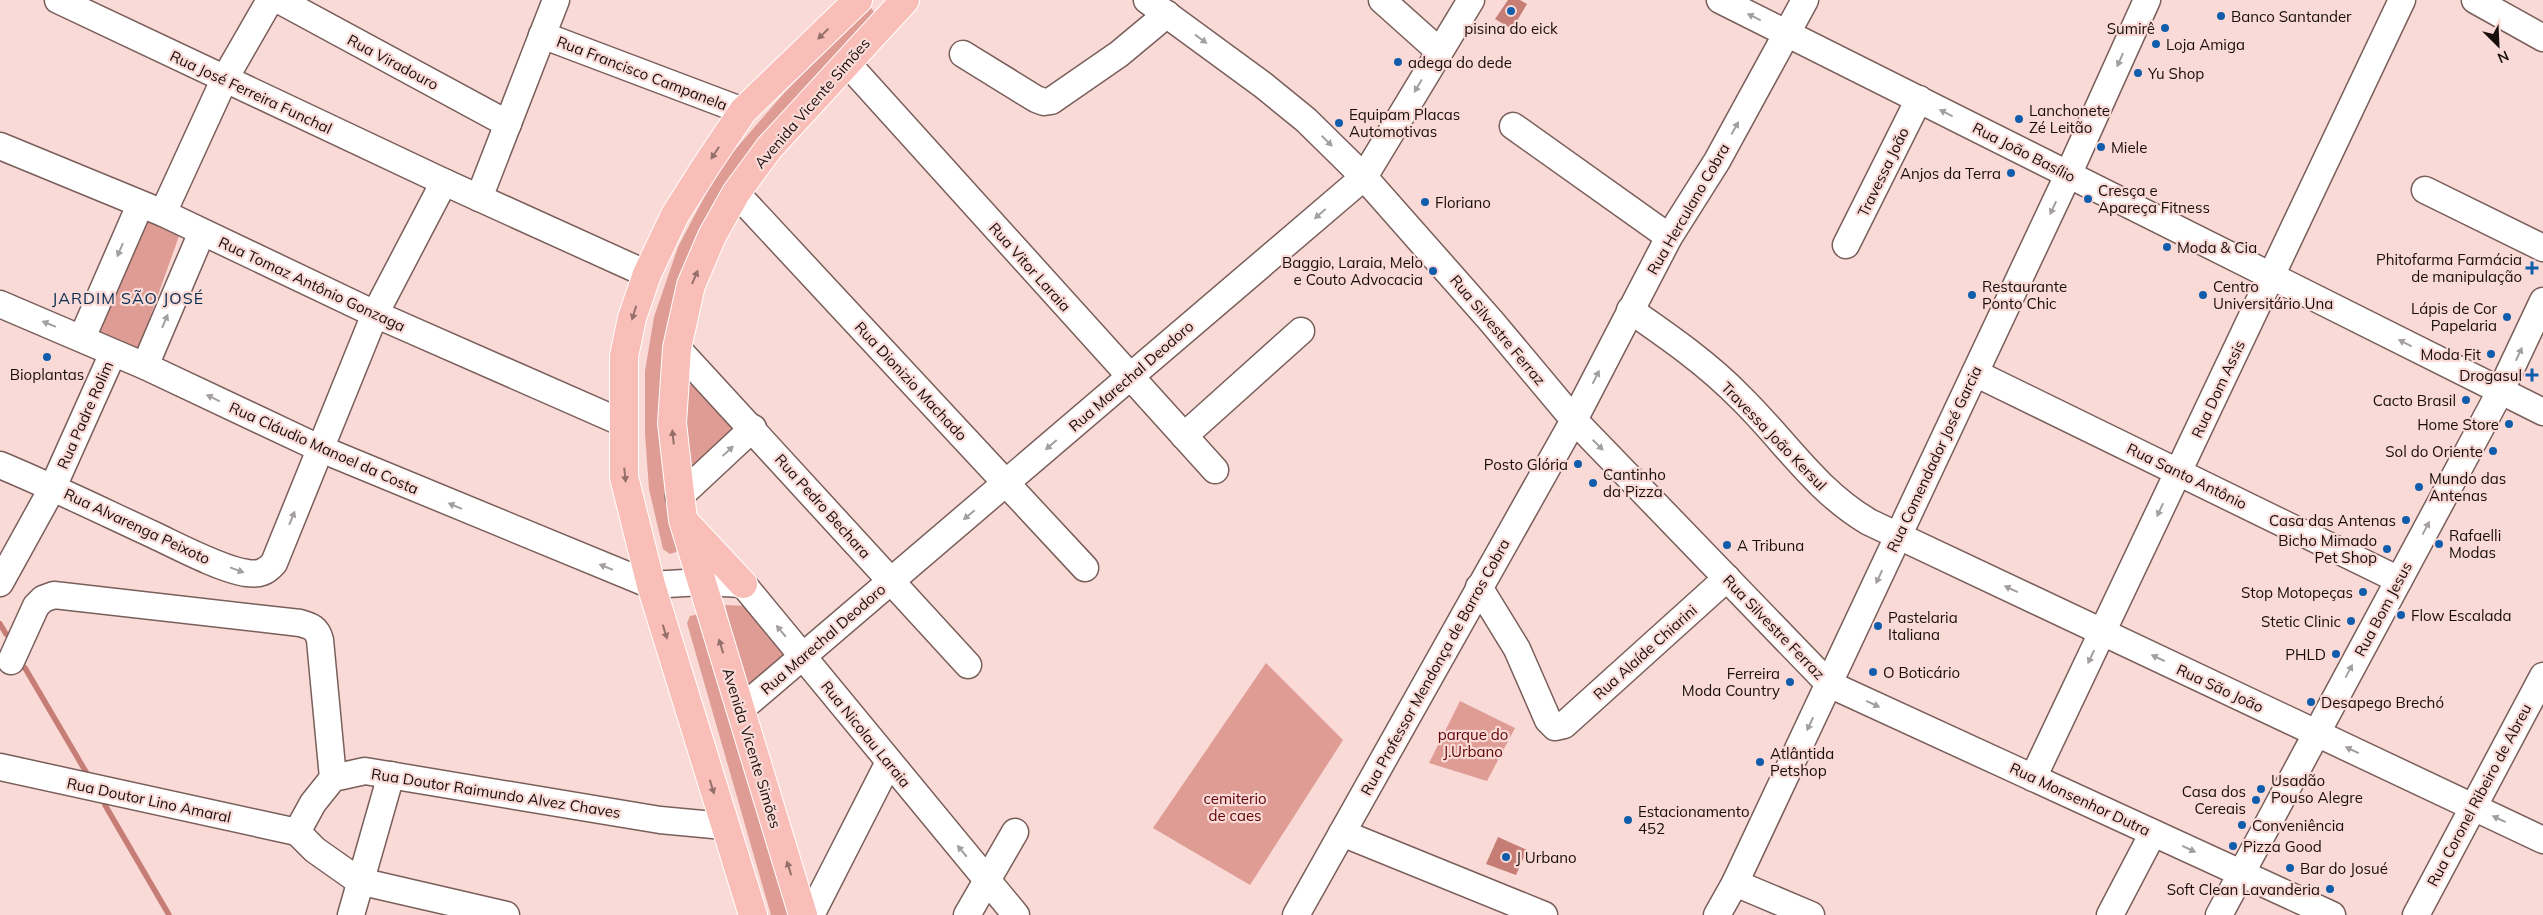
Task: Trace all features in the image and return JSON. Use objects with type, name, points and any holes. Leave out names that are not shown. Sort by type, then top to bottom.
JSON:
[{"type":"main road","points":[[753,915],[651,585],[624,477],[624,356],[632,318],[647,274],[675,215],[742,111],[858,0]]},
{"type":"main road","name":"Avenida Vicente Simões","points":[[803,915],[701,582],[681,508],[672,423],[677,348],[691,285],[712,236],[736,193],[770,148],[899,2]]},
{"type":"main road","points":[[681,508],[743,584]]},
{"type":"street","name":"Rua José Ferreira Funchal","points":[[58,0],[224,80],[647,274]]},
{"type":"street","points":[[82,338],[152,209],[270,0]]},
{"type":"street","name":"Rua Viradouro","points":[[279,0],[508,124]]},
{"type":"street","points":[[479,198],[556,0]]},
{"type":"street","points":[[1382,0],[1440,51]]},
{"type":"street","name":"Rua Marechal Deodoro","points":[[741,709],[1364,177],[1471,0]]},
{"type":"street","name":"Rua João Basílio","points":[[1720,0],[2543,412]]},
{"type":"street","name":"Rua Herculano Cobra","points":[[1574,420],[1669,237],[1716,161],[1805,0]]},
{"type":"street","name":"Rua Comendador José Garcia","points":[[1717,915],[1735,883],[1829,684],[2148,0]]},
{"type":"street","name":"Rua Dom Assis","points":[[2033,778],[2402,0]]},
{"type":"street","points":[[2475,0],[2543,38]]},
{"type":"street","points":[[963,54],[1036,99],[1044,102],[1051,101],[1119,54],[1157,7]]},
{"type":"street","name":"Rua Silvestre Ferraz","points":[[1157,7],[1263,84],[1306,120],[1364,177],[1492,322],[1574,420],[1829,684]]},
{"type":"street","name":"Rua Francisco Campanela","points":[[542,35],[742,111]]},
{"type":"street","name":"Rua Vitor Laraia","points":[[847,63],[1215,470]]},
{"type":"street","name":"Travessa João","points":[[1846,246],[1919,99]]},
{"type":"street","points":[[1513,126],[1669,237]]},
{"type":"street","name":"Rua Tomaz Antônio Gonzaga","points":[[0,146],[152,209],[374,314],[623,423]]},
{"type":"street","points":[[321,449],[374,314],[444,182]]},
{"type":"street","points":[[2425,190],[2543,248]]},
{"type":"street","name":"Rua Dionizio Machado","points":[[736,193],[1085,568]]},
{"type":"street","points":[[146,366],[202,232]]},
{"type":"street","name":"Rua Bom Jesus","points":[[2219,915],[2501,390],[2543,301]]},
{"type":"street","name":"Rua Cláudio Manoel da Costa","points":[[0,304],[146,366],[321,449],[651,585]]},
{"type":"street","name":"Travessa João Kersul","points":[[1630,310],[1688,351],[1741,397],[1816,481],[1844,507],[1869,522],[1898,535]]},
{"type":"street","points":[[1184,436],[1301,331]]},
{"type":"street","name":"Rua Pedro Bechara","points":[[677,348],[753,428],[968,665]]},
{"type":"street","name":"Rua Padre Rolim","points":[[0,583],[53,487],[113,353]]},
{"type":"street","name":"Rua Santo Antônio","points":[[1975,373],[2398,580]]},
{"type":"street","name":"Rua Professor Mendonça de Barros Cobra","points":[[1296,915],[1574,420]]},
{"type":"street","points":[[681,508],[753,428]]},
{"type":"street","name":"Rua Alvarenga Peixoto","points":[[0,465],[53,487],[192,553],[246,573],[258,574],[267,570],[274,563],[321,449]]},
{"type":"street","name":"Rua São João","points":[[1898,535],[2543,840]]},
{"type":"street","name":"Rua Alaíde Chiarini","points":[[1479,587],[1517,649],[1548,720],[1555,727],[1564,725],[1727,578]]},
{"type":"street","points":[[651,585],[701,582],[743,584]]},
{"type":"street","name":"Rua Nicolau Laraia","points":[[743,584],[1016,915]]},
{"type":"street","points":[[11,661],[36,606],[43,598],[54,595],[300,622],[312,626],[318,633],[320,640],[333,778],[313,803],[297,832],[315,850],[359,881],[506,915]]},
{"type":"street","name":"Rua Coronel Ribeiro de Abreu","points":[[2416,915],[2543,676]]},
{"type":"street","name":"Rua Monsenhor Dutra","points":[[1829,684],[2332,915]]},
{"type":"street","points":[[811,915],[889,762]]},
{"type":"street","name":"Rua Doutor Lino Amaral","points":[[0,767],[297,832]]},
{"type":"street","name":"Rua Doutor Raimundo Alvez Chaves","points":[[333,778],[365,771],[660,820],[724,826]]},
{"type":"street","points":[[351,915],[359,881],[391,775]]},
{"type":"street","points":[[967,915],[1015,832]]},
{"type":"street","points":[[2110,915],[2153,832]]},
{"type":"street","points":[[1342,833],[1544,915]]},
{"type":"street","points":[[1735,883],[1811,915]]},
{"type":"green space","points":[[871,8],[875,13],[797,105],[673,320],[680,546],[676,552],[670,554],[663,549],[649,489],[645,434],[645,371],[654,317],[678,247],[720,167],[785,92],[866,10]]},
{"type":"green space","points":[[142,209],[183,225],[139,348],[94,329]]},
{"type":"green space","points":[[701,381],[742,425],[700,469],[687,465],[686,386]]},
{"type":"green space","points":[[725,605],[748,606],[792,656],[747,692]]},
{"type":"green space","points":[[699,614],[790,915],[771,915],[687,623],[690,616]]},
{"type":"green space","name":"cemiterio de caes","points":[[1266,663],[1343,740],[1250,885],[1153,828]]},
{"type":"green space","name":"parque do J.Urbano","points":[[1460,701],[1515,728],[1487,781],[1429,763]]},
{"type":"shaded area","name":"pisina do eick","points":[[1508,0],[1520,0],[1527,4],[1512,29],[1495,19]]},
{"type":"shaded area","name":"J Urbano","points":[[1498,837],[1527,850],[1516,875],[1486,864]]},
{"type":"waterway","points":[[0,624],[6,634]]},
{"type":"waterway","points":[[25,668],[86,772]]},
{"type":"waterway","points":[[105,805],[169,915]]},
{"type":"place","name":"pisina do eick","points":[[1511,11]]},
{"type":"place","name":"Banco Santander","points":[[2221,16]]},
{"type":"place","name":"Sumirê","points":[[2165,28]]},
{"type":"place","name":"Loja Amiga","points":[[2156,44]]},
{"type":"place","name":"adega do dede","points":[[1398,62]]},
{"type":"place","name":"Yu Shop","points":[[2138,73]]},
{"type":"place","name":"Lanchonete Zé Leitão","points":[[2019,119]]},
{"type":"place","name":"Equipam Placas Automotivas","points":[[1339,123]]},
{"type":"place","name":"Miele","points":[[2101,147]]},
{"type":"place","name":"Anjos da Terra","points":[[2011,173]]},
{"type":"place","name":"Cresça e Apareça Fitness","points":[[2088,199]]},
{"type":"place","name":"Floriano","points":[[1425,202]]},
{"type":"place","name":"Moda & Cia","points":[[2167,247]]},
{"type":"place","name":"Phitofarma Farmácia de manipulação","points":[[2532,268]]},
{"type":"place","name":"Baggio, Laraia, Melo e Couto Advocacia","points":[[1433,271]]},
{"type":"place","name":"Restaurante Ponto Chic","points":[[1972,295]]},
{"type":"place","name":"Centro Universitário Una","points":[[2203,295]]},
{"type":"place","name":"Lápis de Cor Papelaria","points":[[2507,317]]},
{"type":"place","name":"Moda Fit","points":[[2491,354]]},
{"type":"place","name":"Bioplantas","points":[[47,357]]},
{"type":"place","name":"Drogasul","points":[[2532,375]]},
{"type":"place","name":"Cacto Brasil","points":[[2466,400]]},
{"type":"place","name":"Home Store","points":[[2509,424]]},
{"type":"place","name":"Sol do Oriente","points":[[2493,451]]},
{"type":"place","name":"Posto Glória","points":[[1578,464]]},
{"type":"place","name":"Cantinho da Pizza","points":[[1593,483]]},
{"type":"place","name":"Mundo das Antenas","points":[[2419,487]]},
{"type":"place","name":"Casa das Antenas","points":[[2406,520]]},
{"type":"place","name":"Rafaelli Modas","points":[[2439,544]]},
{"type":"place","name":"A Tribuna","points":[[1727,545]]},
{"type":"place","name":"Bicho Mimado Pet Shop","points":[[2387,549]]},
{"type":"place","name":"Stop Motopeças","points":[[2363,592]]},
{"type":"place","name":"Flow Escalada","points":[[2401,615]]},
{"type":"place","name":"Stetic Clinic","points":[[2351,621]]},
{"type":"place","name":"Pastelaria Italiana","points":[[1878,626]]},
{"type":"place","name":"PHLD","points":[[2336,654]]},
{"type":"place","name":"O Boticário","points":[[1873,672]]},
{"type":"place","name":"Ferreira Moda Country","points":[[1790,682]]},
{"type":"place","name":"Desapego Brechó","points":[[2311,702]]},
{"type":"place","name":"Atlântida Petshop","points":[[1760,762]]},
{"type":"place","name":"Usadão Pouso Alegre","points":[[2261,789]]},
{"type":"place","name":"Casa dos Cereais","points":[[2256,800]]},
{"type":"place","name":"Estacionamento 452","points":[[1628,820]]},
{"type":"place","name":"Conveniência","points":[[2242,825]]},
{"type":"place","name":"Pizza Good","points":[[2233,846]]},
{"type":"place","name":"J Urbano","points":[[1506,857]]},
{"type":"place","name":"Bar do Josué","points":[[2290,868]]},
{"type":"place","name":"Soft Clean Lavanderia","points":[[2330,889]]},
{"type":"district","name":"JARDIM SÃO JOSÉ","points":[[128,298]]}]
